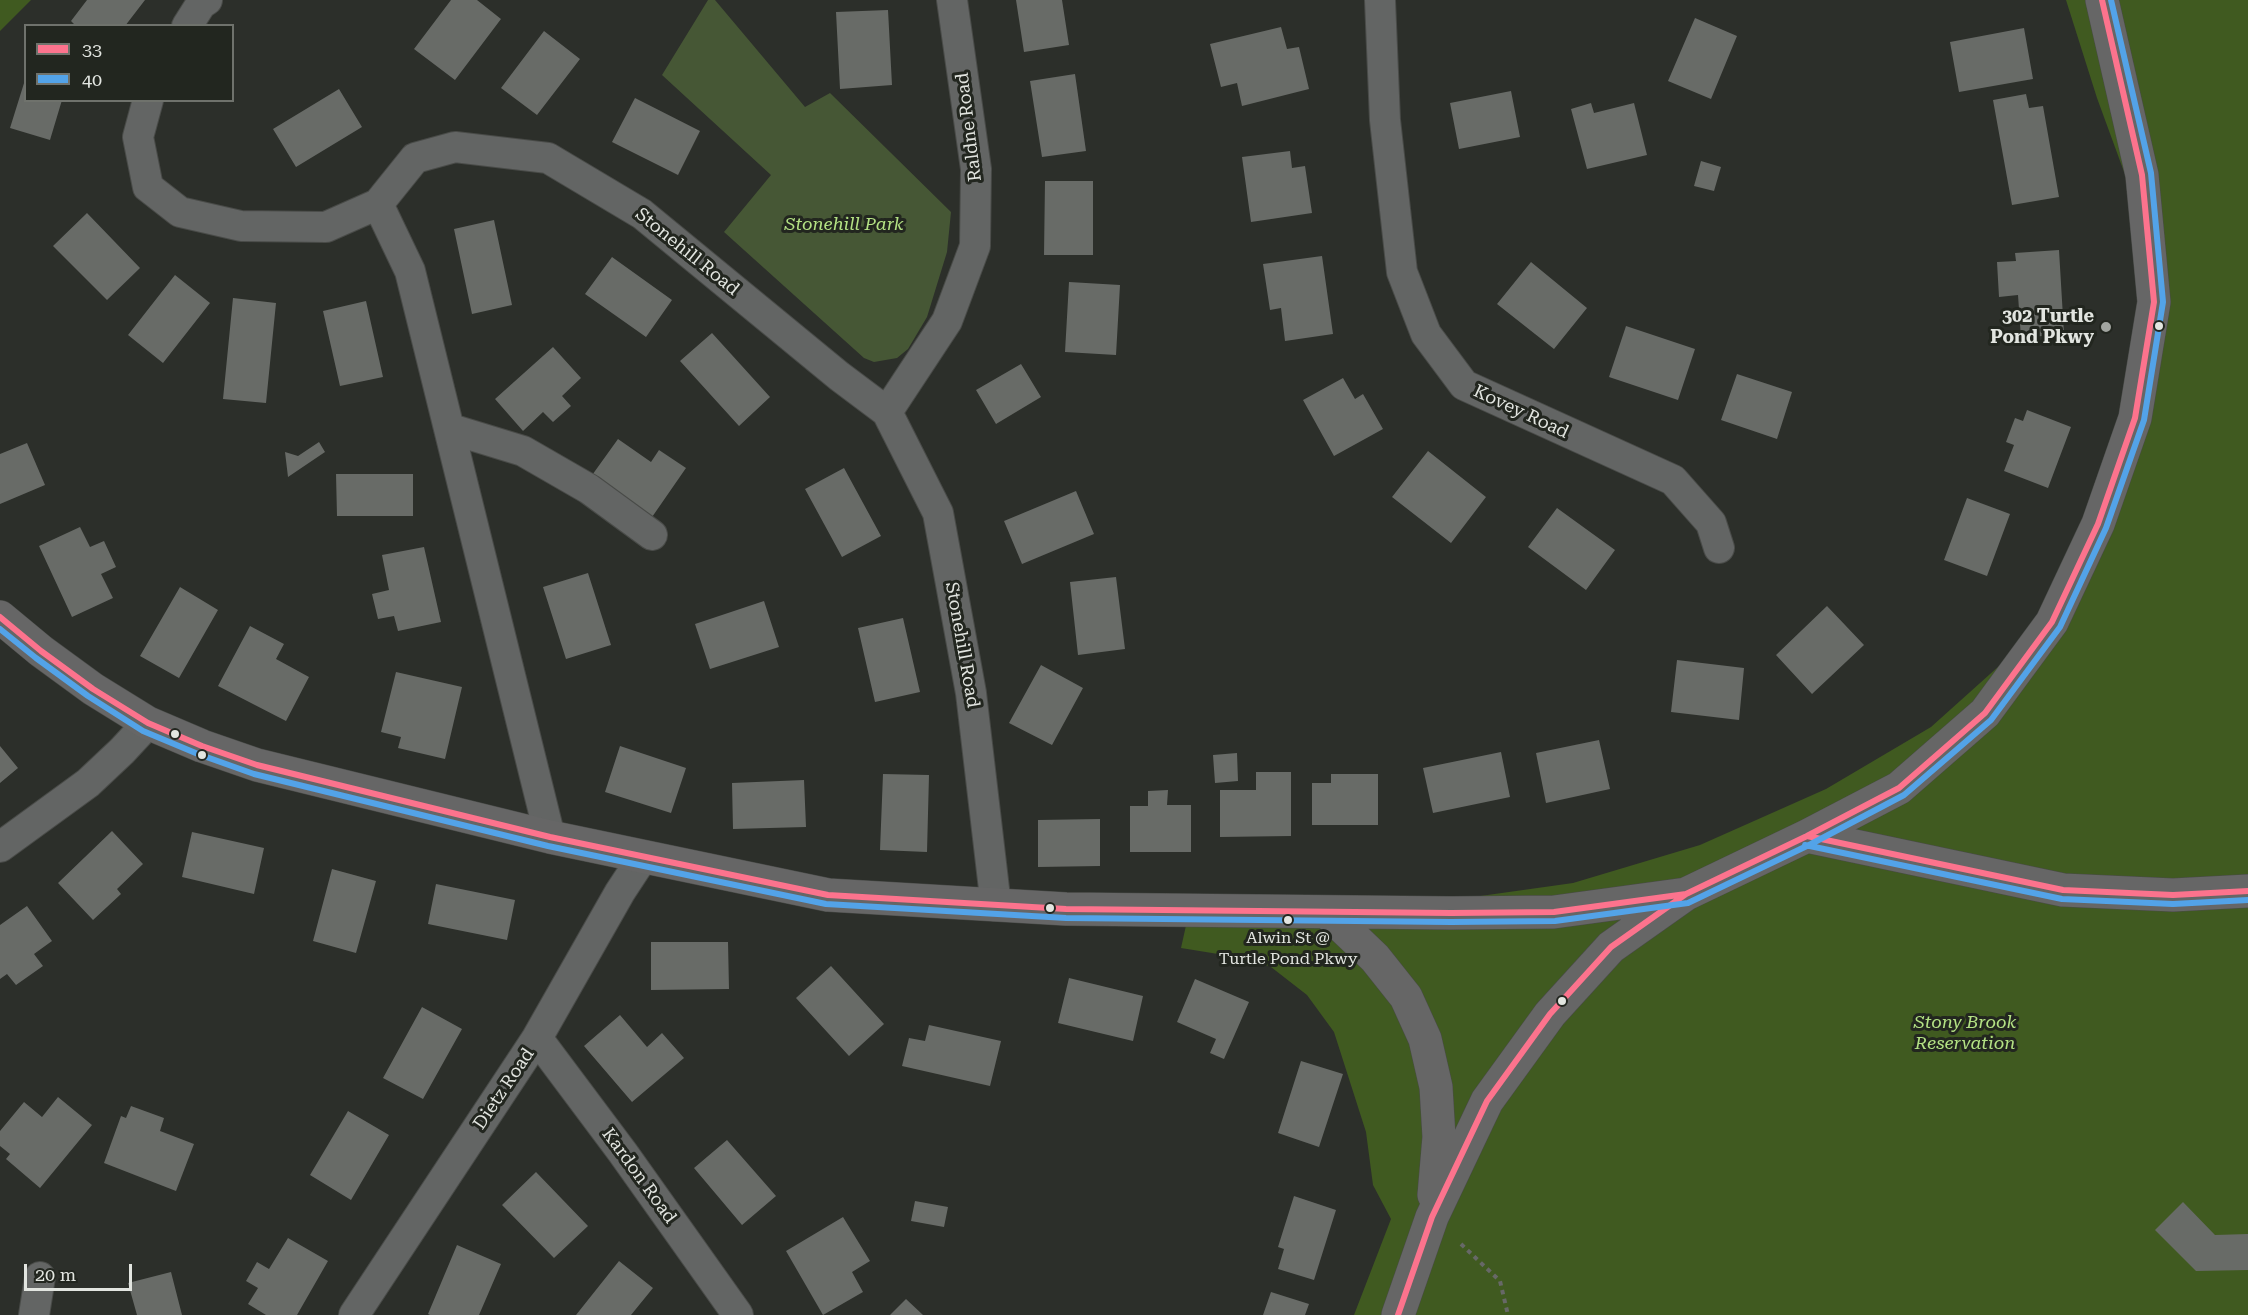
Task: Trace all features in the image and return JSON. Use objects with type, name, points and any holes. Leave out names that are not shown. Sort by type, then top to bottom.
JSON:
[{"type":"street","points":[[188,24],[201,4],[207,0]]},
{"type":"street","name":"Raldne Road","points":[[887,412],[947,321],[975,246],[976,169],[952,0]]},
{"type":"street","points":[[1380,0],[1398,0]]},
{"type":"street","name":"Kovey Road","points":[[1380,0],[1385,120],[1402,273],[1426,334],[1464,385],[1673,480],[1711,522],[1719,548]]},
{"type":"street","points":[[1398,1315],[1432,1217],[1487,1101],[1544,1022],[1611,947],[1686,894],[1807,836],[1899,788],[1984,713],[2052,622],[2098,524],[2135,417],[2154,302],[2142,175],[2102,0]]},
{"type":"street","points":[[147,102],[138,137],[148,187],[180,212],[241,226],[326,227],[378,204],[410,271],[451,429],[550,837]]},
{"type":"street","name":"Stonehill Road","points":[[378,204],[415,158],[455,147],[548,158],[642,214],[839,376],[887,412],[938,513],[971,693],[996,906]]},
{"type":"street","points":[[451,429],[522,451],[589,489],[652,535]]},
{"type":"street","points":[[0,617],[41,651],[148,723],[202,746],[257,765],[550,837],[828,895],[1066,909],[1554,912],[1686,894]]},
{"type":"street","points":[[0,847],[88,783],[148,723]]},
{"type":"street","points":[[1807,836],[2063,890],[2173,895],[2248,891]]},
{"type":"street","name":"Dietz Road","points":[[354,1315],[537,1038],[620,892],[643,857]]},
{"type":"street","points":[[1327,912],[1375,958],[1406,997],[1425,1039],[1436,1088],[1439,1137],[1432,1217]]},
{"type":"street","name":"Kardon Road","points":[[537,1038],[738,1315]]},
{"type":"street","points":[[34,1315],[40,1277]]},
{"type":"path","points":[[1432,1217],[1500,1281],[1508,1315]]},
{"type":"green space","points":[[0,0],[31,0],[0,31]]},
{"type":"green space","name":"Stonehill Park","points":[[708,0],[715,0],[805,107],[830,93],[951,212],[947,252],[927,317],[908,349],[897,358],[874,362],[864,358],[724,232],[771,175],[662,75]]},
{"type":"green space","name":"Stony Brook Reservation","points":[[2066,0],[2248,0],[2248,1315],[1354,1315],[1391,1219],[1373,1185],[1366,1132],[1334,1032],[1307,995],[1271,967],[1249,959],[1181,948],[1193,894],[1452,900],[1573,883],[1700,845],[1826,789],[1931,727],[2009,657],[2066,581],[2151,409],[2142,221],[2097,98]]},
{"type":"building","points":[[87,0],[145,0],[127,24],[74,24],[71,21]]},
{"type":"building","points":[[451,0],[477,0],[501,19],[455,80],[414,49]]},
{"type":"building","points":[[1016,0],[1062,0],[1069,45],[1024,52]]},
{"type":"building","points":[[888,10],[892,85],[840,89],[836,12]]},
{"type":"building","points":[[1695,18],[1737,36],[1711,99],[1668,81]]},
{"type":"building","points":[[1281,27],[1287,49],[1299,47],[1309,89],[1242,106],[1237,83],[1221,87],[1210,44]]},
{"type":"building","points":[[2024,28],[2033,79],[1959,92],[1950,42]]},
{"type":"building","points":[[544,31],[580,59],[537,115],[501,88]]},
{"type":"building","points":[[1075,74],[1086,151],[1042,157],[1030,81]]},
{"type":"building","points":[[24,83],[24,102],[61,102],[50,140],[10,128]]},
{"type":"building","points":[[339,89],[362,127],[296,167],[273,129]]},
{"type":"building","points":[[1511,91],[1520,137],[1459,149],[1450,103]]},
{"type":"building","points":[[2026,94],[2029,108],[2043,106],[2059,197],[2012,205],[1993,100]]},
{"type":"building","points":[[635,98],[700,131],[678,175],[612,142]]},
{"type":"building","points":[[1591,103],[1594,113],[1634,103],[1647,155],[1587,169],[1571,109]]},
{"type":"building","points":[[1290,151],[1292,168],[1305,166],[1312,213],[1251,222],[1242,157]]},
{"type":"building","points":[[1701,161],[1721,167],[1714,191],[1694,186]]},
{"type":"building","points":[[1045,181],[1093,181],[1093,255],[1044,255]]},
{"type":"building","points":[[87,213],[140,268],[107,300],[53,246]]},
{"type":"building","points":[[494,220],[512,305],[472,314],[454,229]]},
{"type":"building","points":[[2059,250],[2064,334],[2021,338],[2018,295],[1999,297],[1997,262],[2016,261],[2015,253]]},
{"type":"building","points":[[1322,256],[1333,334],[1285,341],[1281,308],[1270,310],[1263,264]]},
{"type":"building","points":[[612,257],[672,300],[646,337],[585,294]]},
{"type":"building","points":[[1531,262],[1587,308],[1554,349],[1497,304]]},
{"type":"building","points":[[175,275],[210,303],[163,363],[128,335]]},
{"type":"building","points":[[1069,282],[1120,285],[1116,355],[1065,352]]},
{"type":"building","points":[[233,298],[276,303],[266,403],[223,399]]},
{"type":"building","points":[[366,301],[383,377],[340,386],[323,311]]},
{"type":"building","points":[[1626,326],[1695,349],[1678,400],[1609,377]]},
{"type":"building","points":[[712,333],[770,397],[739,426],[680,361]]},
{"type":"building","points":[[553,347],[581,378],[562,396],[571,406],[553,422],[543,412],[523,431],[495,399]]},
{"type":"building","points":[[1021,364],[1041,397],[996,424],[976,390]]},
{"type":"building","points":[[1737,374],[1792,392],[1777,439],[1721,420]]},
{"type":"building","points":[[1343,378],[1355,399],[1363,394],[1383,429],[1334,456],[1303,400]]},
{"type":"building","points":[[2027,410],[2071,427],[2048,488],[2004,471],[2014,445],[2006,442],[2015,418],[2023,421]]},
{"type":"building","points":[[618,439],[651,462],[659,450],[686,468],[650,520],[590,478]]},
{"type":"building","points":[[319,442],[325,452],[288,477],[285,452],[298,456]]},
{"type":"building","points":[[27,443],[45,485],[0,504],[0,454]]},
{"type":"building","points":[[1428,451],[1486,497],[1451,543],[1392,497]]},
{"type":"building","points":[[844,468],[881,536],[842,557],[805,489]]},
{"type":"building","points":[[336,474],[413,474],[413,516],[337,516]]},
{"type":"building","points":[[1076,491],[1094,534],[1022,564],[1004,521]]},
{"type":"building","points":[[1967,498],[2010,514],[1987,576],[1944,560]]},
{"type":"building","points":[[1557,508],[1615,550],[1586,590],[1528,547]]},
{"type":"building","points":[[80,527],[90,547],[104,541],[116,567],[101,574],[113,598],[72,617],[39,546]]},
{"type":"building","points":[[424,547],[441,622],[398,631],[394,616],[378,619],[372,594],[389,590],[382,555]]},
{"type":"building","points":[[588,573],[611,645],[566,659],[543,587]]},
{"type":"building","points":[[1116,577],[1125,649],[1078,655],[1070,582]]},
{"type":"building","points":[[180,587],[218,610],[179,678],[140,656]]},
{"type":"building","points":[[764,601],[779,647],[710,669],[695,624]]},
{"type":"building","points":[[1827,606],[1864,645],[1812,694],[1776,655]]},
{"type":"building","points":[[903,618],[920,692],[875,702],[858,628]]},
{"type":"building","points":[[250,626],[284,644],[276,659],[309,677],[286,721],[218,686]]},
{"type":"building","points":[[1677,660],[1744,668],[1739,720],[1671,712]]},
{"type":"building","points":[[1041,665],[1083,688],[1052,745],[1009,723]]},
{"type":"building","points":[[396,672],[462,687],[445,759],[398,748],[401,737],[381,732]]},
{"type":"building","points":[[1599,740],[1610,789],[1546,803],[1536,753]]},
{"type":"building","points":[[0,746],[18,768],[0,783]]},
{"type":"building","points":[[620,746],[686,768],[671,813],[605,792]]},
{"type":"building","points":[[1501,752],[1510,797],[1433,813],[1423,768]]},
{"type":"building","points":[[1237,753],[1238,781],[1215,783],[1213,755]]},
{"type":"building","points":[[1256,772],[1291,772],[1291,836],[1220,837],[1220,790],[1256,790]]},
{"type":"building","points":[[883,774],[929,775],[927,852],[880,850]]},
{"type":"building","points":[[1331,774],[1378,774],[1378,825],[1312,825],[1312,783],[1331,783]]},
{"type":"building","points":[[804,780],[806,827],[733,829],[732,783]]},
{"type":"building","points":[[1168,790],[1167,805],[1191,805],[1191,852],[1130,852],[1130,806],[1148,806],[1148,791]]},
{"type":"building","points":[[1100,819],[1100,866],[1038,867],[1038,820]]},
{"type":"building","points":[[112,831],[143,864],[117,889],[121,894],[93,920],[58,883]]},
{"type":"building","points":[[192,832],[264,848],[254,894],[182,877]]},
{"type":"building","points":[[332,869],[376,881],[356,953],[313,941]]},
{"type":"building","points":[[436,884],[515,900],[507,940],[428,924]]},
{"type":"building","points":[[27,906],[52,941],[34,954],[43,966],[16,985],[7,974],[0,979],[0,925]]},
{"type":"building","points":[[651,942],[728,942],[729,989],[651,990]]},
{"type":"building","points":[[831,966],[884,1024],[849,1056],[796,998]]},
{"type":"building","points":[[1069,978],[1143,996],[1133,1041],[1058,1023]]},
{"type":"building","points":[[1195,979],[1249,1002],[1224,1059],[1210,1053],[1216,1039],[1177,1022]]},
{"type":"building","points":[[422,1007],[462,1029],[423,1099],[383,1078]]},
{"type":"building","points":[[620,1015],[647,1047],[662,1033],[684,1058],[632,1102],[584,1046]]},
{"type":"building","points":[[929,1025],[1001,1041],[990,1086],[902,1066],[909,1038],[925,1041]]},
{"type":"building","points":[[1301,1061],[1343,1074],[1319,1147],[1278,1133]]},
{"type":"building","points":[[58,1097],[92,1125],[40,1188],[6,1159],[10,1154],[0,1146],[0,1131],[24,1102],[42,1117]]},
{"type":"building","points":[[131,1106],[164,1118],[160,1131],[194,1144],[176,1191],[104,1163],[121,1116],[126,1118]]},
{"type":"building","points":[[348,1111],[389,1135],[351,1200],[310,1175]]},
{"type":"building","points":[[727,1140],[776,1196],[742,1225],[694,1168]]},
{"type":"building","points":[[536,1172],[588,1226],[554,1258],[502,1205]]},
{"type":"building","points":[[1294,1196],[1336,1210],[1314,1280],[1278,1269],[1284,1249],[1278,1247]]},
{"type":"building","points":[[915,1201],[948,1207],[944,1227],[911,1221]]},
{"type":"building","points":[[2183,1202],[2215,1235],[2248,1234],[2248,1270],[2196,1271],[2155,1230]]},
{"type":"building","points":[[843,1217],[870,1261],[852,1272],[863,1292],[823,1315],[786,1251]]},
{"type":"building","points":[[288,1238],[328,1261],[297,1315],[266,1315],[248,1304],[258,1288],[246,1281],[257,1262],[269,1269]]},
{"type":"building","points":[[457,1245],[501,1264],[479,1315],[430,1315],[428,1314]]},
{"type":"building","points":[[619,1261],[653,1288],[631,1315],[576,1315]]},
{"type":"building","points":[[171,1272],[182,1315],[137,1315],[128,1283]]},
{"type":"building","points":[[1271,1292],[1309,1304],[1305,1315],[1263,1315]]},
{"type":"building","points":[[906,1299],[923,1315],[890,1315]]},
{"type":"transit line","name":"33","points":[[1398,1315],[1432,1217],[1487,1101],[1550,1014],[1611,947],[1686,894],[1807,836],[1899,788],[1985,713],[2052,622],[2098,524],[2135,418],[2154,302],[2142,175],[2102,0]]},
{"type":"transit line","name":"40","points":[[0,629],[88,696],[143,731],[254,774],[548,846],[826,904],[1066,918],[1451,922],[1555,921],[1688,903],[1811,844],[1904,795],[1991,720],[2060,627],[2106,528],[2144,420],[2163,302],[2151,173],[2111,0]]},
{"type":"transit line","name":"33","points":[[0,617],[93,689],[148,723],[202,746],[257,765],[550,837],[828,895],[1066,909],[1451,913],[1554,912],[1686,894]]},
{"type":"transit line","name":"33","points":[[1807,836],[2063,890],[2173,895],[2248,891]]},
{"type":"transit line","name":"40","points":[[1805,845],[2062,899],[2173,904],[2248,900]]},
{"type":"place","name":"302 Turtle Pond Pkwy","points":[[2106,327]]},
{"type":"place","name":"Alwin St @ Turtle Pond Pkwy","points":[[1288,920]]}]
